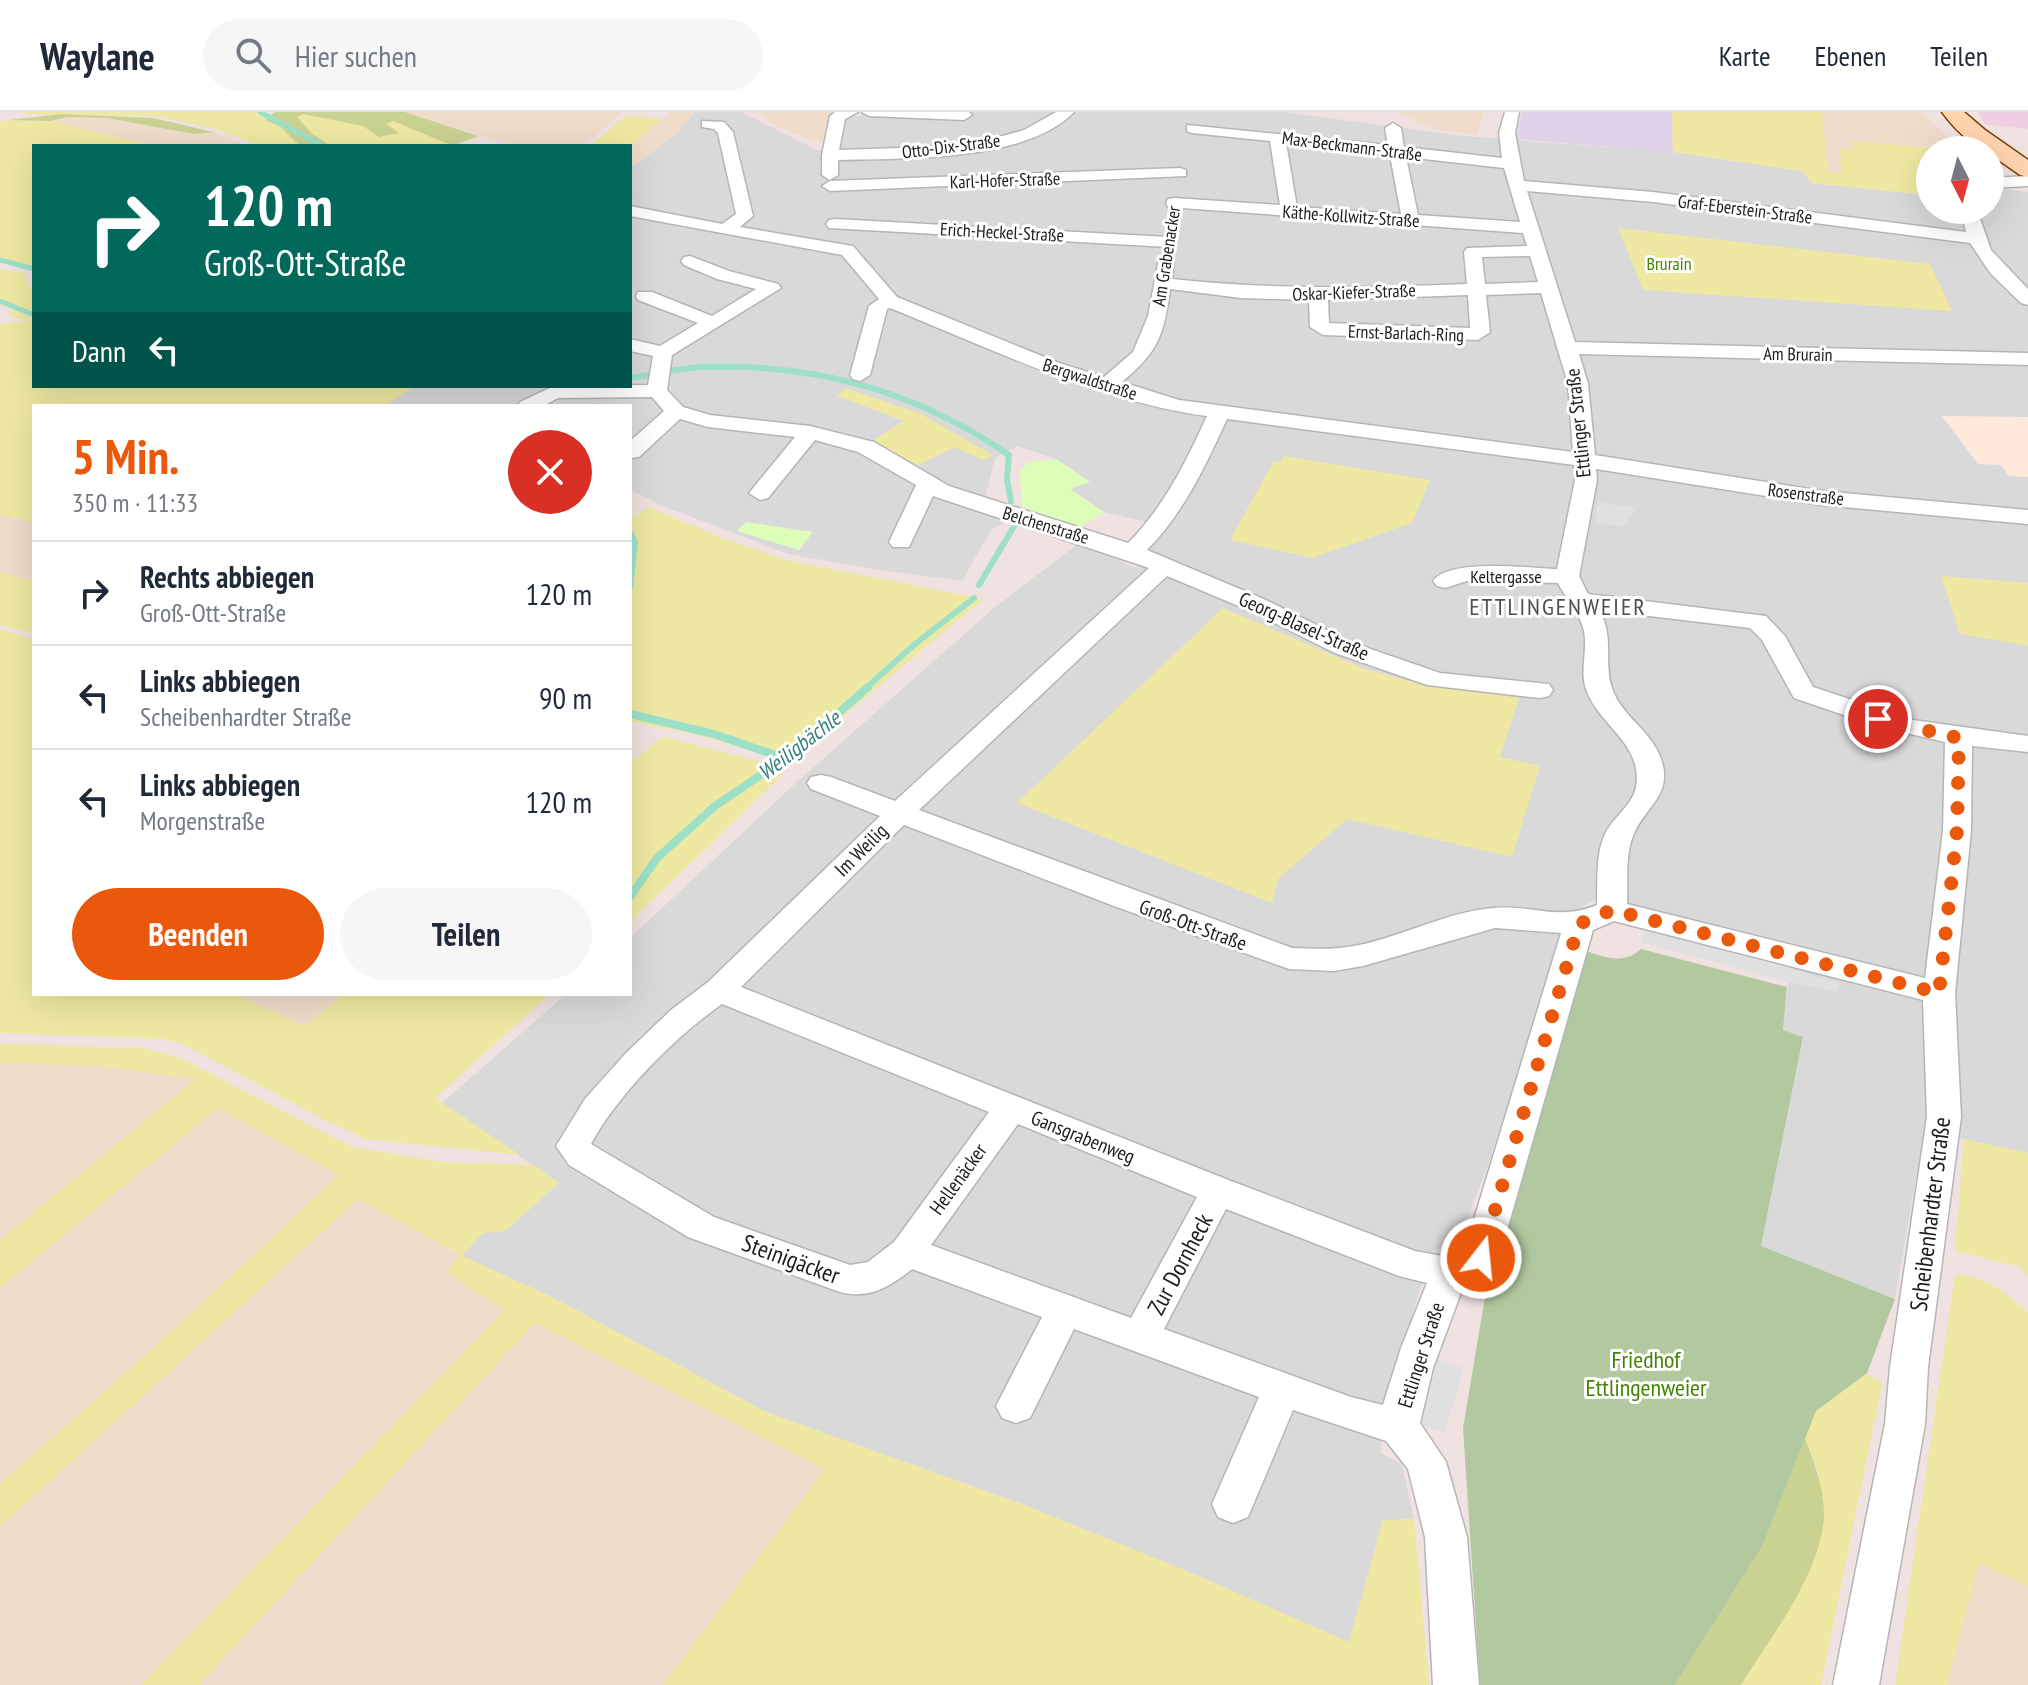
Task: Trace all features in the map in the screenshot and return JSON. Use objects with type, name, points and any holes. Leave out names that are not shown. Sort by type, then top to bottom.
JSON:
[{"type":"main road","points":[[1952,112],[1981,136]]},
{"type":"main road","points":[[2004,155],[2028,175]]},
{"type":"street","name":"Bergwaldstraße","points":[[851,112],[838,116],[830,155],[835,224],[847,250],[890,301],[978,339],[1107,385],[1177,406],[1584,461]]},
{"type":"street","points":[[869,112],[964,115]]},
{"type":"street","name":"Otto-Dix-Straße","points":[[830,155],[946,149],[1003,141],[1029,133],[1067,112]]},
{"type":"street","name":"Ettlinger Straße","points":[[1512,112],[1507,133],[1511,164],[1578,384],[1586,480],[1567,576]]},
{"type":"street","points":[[707,124],[719,125],[725,132],[744,207],[745,216],[726,229]]},
{"type":"street","points":[[1393,128],[1410,219]]},
{"type":"street","points":[[1277,137],[1289,212]]},
{"type":"street","name":"Max-Beckmann-Straße","points":[[1188,143],[1277,137],[1511,164]]},
{"type":"street","name":"Karl-Hofer-Straße","points":[[830,186],[1188,143]]},
{"type":"street","name":"Am Grabenacker","points":[[1107,385],[1142,355],[1157,316],[1174,203],[1188,143]]},
{"type":"street","points":[[2004,178],[2028,175]]},
{"type":"street","name":"Graf-Eberstein-Straße","points":[[1517,185],[1638,196],[1974,238]]},
{"type":"street","name":"Käthe-Kollwitz-Straße","points":[[1174,203],[1528,228]]},
{"type":"street","points":[[635,216],[847,250]]},
{"type":"street","name":"Erich-Heckel-Straße","points":[[835,224],[1168,242]]},
{"type":"street","points":[[1972,224],[1974,238],[1998,273],[2028,299]]},
{"type":"street","points":[[1477,288],[1473,252],[1535,251]]},
{"type":"street","points":[[632,377],[659,372],[714,322],[772,288],[723,275],[690,261]]},
{"type":"street","name":"Oskar-Kiefer-Straße","points":[[1162,283],[1241,292],[1318,295],[1547,287]]},
{"type":"street","name":"Ernst-Barlach-Ring","points":[[1318,295],[1320,327],[1323,329],[1471,335],[1480,332],[1477,288]]},
{"type":"street","points":[[645,296],[688,315],[714,322]]},
{"type":"street","points":[[860,375],[878,306],[890,301]]},
{"type":"street","points":[[632,347],[659,372],[676,411],[632,451]]},
{"type":"street","name":"Am Brurain","points":[[1569,348],[2028,359]]},
{"type":"street","points":[[531,404],[554,392],[575,388]]},
{"type":"street","name":"Belchenstraße","points":[[676,411],[736,425],[810,432],[866,447],[927,485],[1132,552],[1164,566]]},
{"type":"street","points":[[1132,552],[1147,539],[1201,454],[1219,413]]},
{"type":"street","points":[[760,493],[810,432]]},
{"type":"street","name":"Rosenstraße","points":[[1584,461],[1822,498],[2028,517]]},
{"type":"street","points":[[901,542],[927,485]]},
{"type":"street","name":"Georg-Blasel-Straße","points":[[1164,566],[1257,605],[1344,648],[1436,680],[1540,690]]},
{"type":"street","name":"Im Weilig","points":[[573,1146],[580,1128],[596,1106],[703,1000],[719,990],[900,812],[1164,566]]},
{"type":"street","name":"Keltergasse","points":[[1445,581],[1465,574],[1567,576]]},
{"type":"street","points":[[1450,1272],[1481,1258],[1595,917],[1618,836],[1641,806],[1650,785],[1648,763],[1639,738],[1600,693],[1597,634],[1567,576]]},
{"type":"street","points":[[1582,601],[1718,614],[1757,621],[1773,636],[1803,692],[1878,719],[1959,738],[2028,744]]},
{"type":"street","name":"Scheibenhardter Straße","points":[[1856,1685],[1905,1424],[1909,1367],[1944,1117],[1939,993],[1957,831],[1959,738]]},
{"type":"street","name":"Groß-Ott-Straße","points":[[821,783],[1140,905],[1289,958],[1334,960],[1363,955],[1464,924],[1495,918],[1595,917],[1939,993]]},
{"type":"street","name":"Gansgrabenweg","points":[[719,990],[1218,1191],[1412,1265],[1450,1272]]},
{"type":"street","name":"Hellenäcker","points":[[907,1252],[1011,1108]]},
{"type":"street","name":"Steinigäcker","points":[[573,1146],[590,1162],[701,1227],[850,1280],[877,1276],[907,1252]]},
{"type":"street","name":"Zur Dornheck","points":[[1141,1336],[1218,1191]]},
{"type":"street","points":[[907,1252],[1064,1312],[1141,1336],[1351,1414],[1399,1427]]},
{"type":"street","name":"Ettlinger Straße","points":[[1450,1272],[1427,1329],[1399,1427],[1426,1462],[1446,1537],[1456,1685]]},
{"type":"street","points":[[1016,1406],[1064,1312]]},
{"type":"street","points":[[1233,1504],[1283,1387]]},
{"type":"shaded area","points":[[405,112],[623,112],[585,144],[508,144]]},
{"type":"shaded area","points":[[670,112],[695,112],[676,134],[632,167],[632,145]]},
{"type":"shaded area","points":[[695,112],[741,112],[819,151],[840,148],[847,116],[861,116],[862,112],[1283,112],[1463,136],[1673,152],[1803,171],[1811,183],[1916,194],[1916,224],[2004,224],[2004,189],[2028,192],[2028,1153],[1924,1131],[1895,1299],[1761,1246],[1803,1038],[1783,1031],[1792,950],[1594,900],[1571,915],[1487,1168],[1456,1247],[1433,1250],[1417,1299],[1388,1405],[1380,1452],[1402,1465],[1414,1519],[1383,1521],[1350,1643],[1027,1506],[766,1412],[552,1297],[461,1256],[483,1233],[506,1230],[559,1183],[442,1103],[564,996],[632,996],[632,936],[798,781],[994,608],[1079,543],[1136,568],[1166,527],[1104,512],[1069,488],[1089,481],[1056,459],[1017,446],[995,458],[982,512],[1010,520],[991,530],[962,581],[880,570],[788,554],[632,491],[632,404],[387,404],[412,388],[632,388],[632,167],[676,134]]},
{"type":"shaded area","points":[[759,112],[833,112],[826,143],[774,125],[766,121],[769,117]]},
{"type":"shaded area","points":[[1396,112],[1484,112],[1477,135],[1436,130]]},
{"type":"shaded area","points":[[1522,112],[1672,112],[1673,152],[1516,139]]},
{"type":"shaded area","points":[[1822,112],[1921,112],[1947,136],[1916,136],[1916,145],[1853,141],[1852,150],[1840,149],[1841,174],[1827,172]]},
{"type":"shaded area","points":[[1978,112],[2028,112],[2028,129],[1985,124]]},
{"type":"shaded area","points":[[66,117],[107,118],[194,134],[213,132],[245,144],[146,144],[51,121]]},
{"type":"shaded area","points":[[1942,416],[2028,417],[2028,477],[2009,476],[2001,465],[1978,464]]},
{"type":"shaded area","points":[[1598,501],[1636,508],[1623,527],[1595,522]]},
{"type":"shaded area","points":[[0,514],[32,522],[32,580],[0,572]]},
{"type":"shaded area","points":[[1645,929],[1840,983],[1837,992],[1788,982],[1641,942]]},
{"type":"shaded area","points":[[241,996],[342,996],[304,1026]]},
{"type":"shaded area","points":[[0,1063],[99,1066],[197,1079],[0,1240]]},
{"type":"shaded area","points":[[218,1108],[339,1175],[158,1344],[0,1484],[0,1288]]},
{"type":"shaded area","points":[[358,1199],[461,1256],[446,1272],[505,1310],[141,1685],[0,1685],[0,1527]]},
{"type":"shaded area","points":[[535,1323],[826,1469],[663,1685],[199,1685]]},
{"type":"shaded area","points":[[1434,1358],[1464,1368],[1444,1433],[1413,1421]]},
{"type":"shaded area","points":[[1979,1562],[2028,1586],[2028,1685],[1947,1685]]},
{"type":"green space","points":[[249,112],[272,115],[266,121],[281,127],[298,144],[255,144],[216,129],[156,116],[22,114]]},
{"type":"green space","points":[[275,112],[405,112],[478,136],[458,144],[448,144],[393,121],[386,124],[399,133],[379,137],[363,126],[303,114],[297,117],[312,134],[328,144],[298,144],[281,127],[265,120]]},
{"type":"green space","points":[[1672,112],[1822,112],[1828,172],[1841,173],[1840,149],[1852,150],[1853,141],[1916,146],[1916,194],[1811,183],[1803,171],[1673,152]]},
{"type":"green space","points":[[62,114],[153,118],[213,132],[194,134],[107,118],[9,120]]},
{"type":"green space","points":[[303,114],[363,126],[379,137],[398,133],[385,123],[393,121],[448,144],[328,144],[312,134],[297,117]]},
{"type":"green space","points":[[625,116],[662,119],[632,145],[592,144]]},
{"type":"green space","points":[[51,121],[146,144],[32,144],[32,267],[0,259],[0,122]]},
{"type":"green space","name":"Brurain","points":[[1618,228],[1930,264],[1952,311],[1643,290]]},
{"type":"green space","points":[[0,269],[25,273],[28,285],[32,286],[32,318],[22,320],[8,314],[16,310],[0,304]]},
{"type":"green space","points":[[32,320],[32,388],[412,388],[387,404],[32,404],[32,522],[0,514],[0,324]]},
{"type":"green space","points":[[846,388],[919,413],[993,455],[983,460],[955,447],[910,469],[868,443],[904,421],[837,396]]},
{"type":"green space","points":[[1284,456],[1430,480],[1412,523],[1312,558],[1230,540],[1274,461],[1281,462]]},
{"type":"green space","points":[[1056,459],[1090,482],[1070,489],[1104,512],[1074,531],[1022,512],[1020,472],[1028,462]]},
{"type":"green space","points":[[649,507],[717,536],[786,560],[983,599],[788,762],[698,735],[632,721],[632,518]]},
{"type":"green space","points":[[746,522],[813,532],[799,550],[737,531]]},
{"type":"green space","points":[[0,572],[32,580],[32,633],[0,625]]},
{"type":"green space","points":[[1941,576],[2028,583],[2028,646],[1960,634]]},
{"type":"green space","points":[[1223,608],[1365,669],[1409,681],[1519,698],[1500,757],[1540,766],[1512,857],[1347,819],[1278,879],[1272,903],[1017,803]]},
{"type":"green space","points":[[0,630],[32,638],[32,996],[242,996],[304,1026],[342,996],[548,996],[435,1098],[520,1155],[366,1139],[183,1044],[164,1039],[0,1033]]},
{"type":"green space","points":[[663,737],[758,761],[784,773],[632,920],[632,761]]},
{"type":"green space","name":"Friedhof Ettlingenweier","points":[[1641,949],[1787,987],[1783,1030],[1803,1037],[1761,1246],[1895,1299],[1867,1373],[1816,1411],[1763,1545],[1675,1685],[1480,1685],[1463,1428],[1486,1291],[1585,951],[1621,958]]},
{"type":"green space","points":[[0,1044],[144,1048],[183,1059],[352,1147],[441,1162],[534,1165],[559,1183],[505,1231],[483,1233],[462,1256],[552,1297],[766,1412],[1027,1506],[1349,1642],[1383,1520],[1414,1519],[1429,1685],[663,1685],[825,1469],[535,1323],[199,1685],[141,1685],[505,1310],[446,1272],[461,1255],[358,1199],[0,1527],[0,1484],[158,1344],[339,1175],[218,1108],[0,1288],[0,1240],[196,1079],[99,1066],[0,1063]]},
{"type":"green space","points":[[1964,1139],[2028,1153],[2028,1278],[2021,1267],[1955,1251]]},
{"type":"green space","points":[[1955,1275],[1976,1278],[1995,1286],[2028,1313],[2028,1586],[1979,1563],[1947,1685],[1895,1685]]},
{"type":"green space","points":[[1867,1373],[1882,1383],[1821,1685],[1741,1685],[1802,1588],[1819,1475],[1805,1438],[1816,1411]]},
{"type":"green space","points":[[1805,1438],[1820,1482],[1824,1516],[1818,1548],[1801,1590],[1741,1685],[1675,1685],[1763,1545]]},
{"type":"waterway","points":[[260,112],[319,144]]},
{"type":"waterway","name":"Weiligbächle","points":[[0,260],[32,268]]},
{"type":"waterway","points":[[0,301],[32,314]]},
{"type":"waterway","name":"Weiligbächle","points":[[632,378],[694,368],[785,370],[825,376],[901,398],[938,414],[1009,455],[1007,479],[1011,502]]},
{"type":"waterway","name":"Weiligbächle","points":[[979,585],[1016,523]]},
{"type":"waterway","points":[[632,536],[635,542],[632,570]]},
{"type":"waterway","name":"Weiligbächle","points":[[865,689],[915,644],[974,598]]},
{"type":"waterway","name":"Weiligbächle","points":[[632,894],[657,858],[715,806],[796,751],[868,687]]},
{"type":"waterway","points":[[632,714],[714,734],[775,755],[791,752]]},
{"type":"district","name":"ETTLINGENWEIER","points":[[1558,606]]},
{"type":"route","points":[[1481,1258],[1543,1037],[1579,924],[1612,910],[1939,993],[1957,831],[1959,738],[1878,719]]}]
